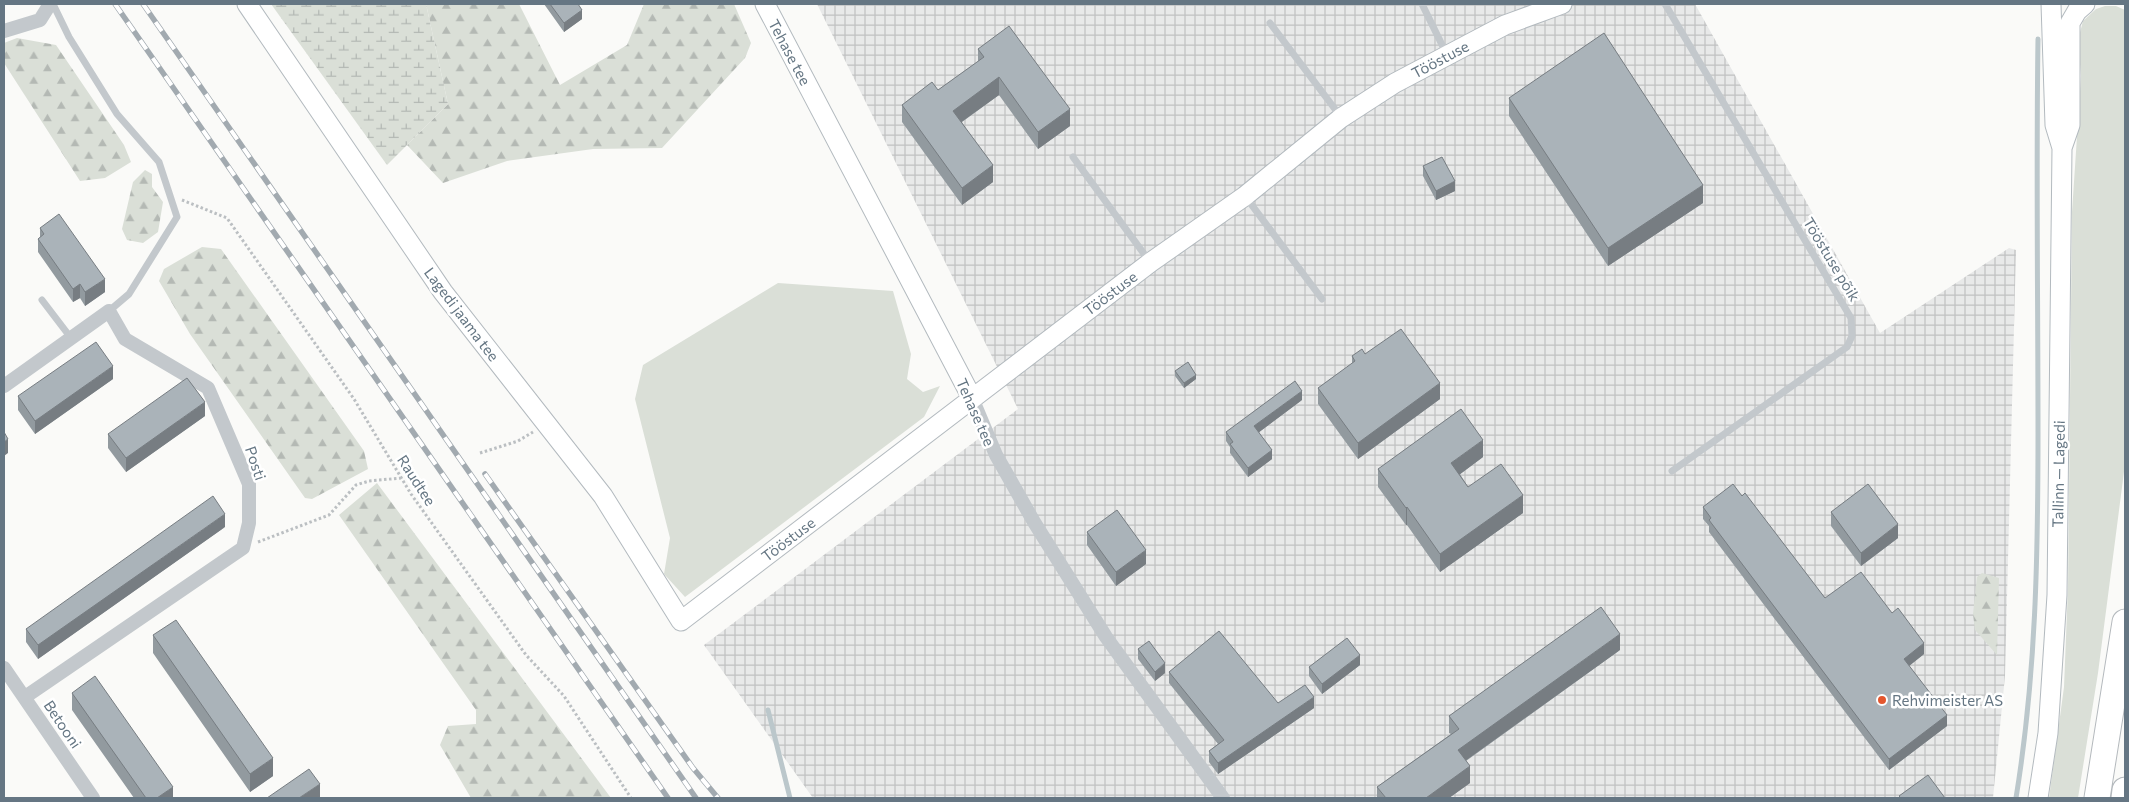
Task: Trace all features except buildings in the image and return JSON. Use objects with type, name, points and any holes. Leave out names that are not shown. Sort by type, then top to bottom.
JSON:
[{"type":"highway","points":[[2097,798],[2125,622]]},
{"type":"highway","points":[[2124,798],[2125,790]]},
{"type":"street","points":[[4,31],[40,20],[52,4]]},
{"type":"street","name":"Lagedi jaama tee","points":[[247,4],[443,292],[603,496],[681,621]]},
{"type":"street","name":"Tehase tee","points":[[764,4],[972,398],[996,455],[1039,530],[1106,636],[1223,798]]},
{"type":"street","name":"Tööstuse","points":[[681,621],[1151,262],[1245,196],[1341,118],[1395,83],[1505,25],[1562,4]]},
{"type":"street","name":"Tallinn — Lagedi","points":[[2038,798],[2048,734],[2057,595],[2062,148],[2055,125],[2051,4]]},
{"type":"street","name":"Tallinn — Lagedi","points":[[2062,148],[2070,125],[2070,23],[2077,10],[2085,4]]},
{"type":"street","points":[[4,386],[109,311]]},
{"type":"street","name":"Posti","points":[[109,311],[125,339],[208,388],[249,484],[249,523],[243,548]]},
{"type":"street","points":[[25,697],[243,548]]},
{"type":"street","name":"Betooni","points":[[4,668],[93,798]]},
{"type":"lane","points":[[52,4],[69,37],[117,114],[159,162],[177,217],[129,294],[109,311]]},
{"type":"lane","points":[[1422,4],[1447,55]]},
{"type":"lane","name":"Tööstuse põik","points":[[1665,4],[1851,318],[1852,336],[1847,347],[1672,471]]},
{"type":"lane","points":[[1270,23],[1341,118]]},
{"type":"lane","points":[[1073,157],[1151,262]]},
{"type":"lane","points":[[1245,196],[1322,299]]},
{"type":"lane","points":[[42,300],[71,338]]},
{"type":"path","name":"Raudtee","points":[[170,195],[227,218],[354,400],[411,494],[526,655],[564,696],[631,798]]},
{"type":"path","points":[[480,453],[518,441],[546,424]]},
{"type":"path","points":[[243,548],[329,515],[356,485],[368,481],[401,478]]},
{"type":"shaded area","points":[[817,4],[1695,4],[1880,333],[2009,248],[2016,250],[2005,676],[1993,798],[813,798],[704,645],[1018,409]]},
{"type":"green space","points":[[271,4],[426,4],[448,104],[387,165]]},
{"type":"green space","points":[[426,4],[519,4],[560,85],[627,45],[644,4],[734,4],[751,43],[745,58],[662,148],[593,149],[507,161],[443,183],[407,145],[448,104]]},
{"type":"green space","points":[[2105,6],[2116,6],[2125,10],[2125,464],[2098,673],[2078,798],[2049,798],[2064,687],[2068,587],[2072,212],[2081,76],[2078,40],[2083,21],[2096,9]]},
{"type":"green space","points":[[17,38],[56,45],[124,145],[131,162],[105,178],[80,181],[4,63],[4,43]]},
{"type":"green space","points":[[145,170],[152,174],[152,187],[163,202],[158,232],[143,243],[127,240],[122,229],[133,182]]},
{"type":"green space","points":[[202,247],[221,249],[364,451],[368,469],[312,499],[305,498],[190,334],[159,281],[164,269]]},
{"type":"green space","points":[[778,283],[893,291],[911,354],[907,379],[923,392],[940,386],[924,417],[685,597],[664,574],[670,538],[635,399],[643,365]]},
{"type":"green space","points":[[377,483],[611,798],[471,798],[440,745],[448,726],[476,724],[476,710],[339,515]]},
{"type":"green space","points":[[1982,573],[1999,578],[1997,655],[1975,630],[1973,614],[1977,577]]},
{"type":"waterway","points":[[2016,798],[2028,706],[2035,615],[2038,478],[2038,39]]},
{"type":"waterway","points":[[768,710],[790,798]]},
{"type":"railway","points":[[115,4],[668,798]]},
{"type":"railway","points":[[143,4],[696,798]]},
{"type":"railway","points":[[485,474],[693,768],[718,798]]},
{"type":"place","name":"Rehvimeister AS","points":[[1882,700]]}]
